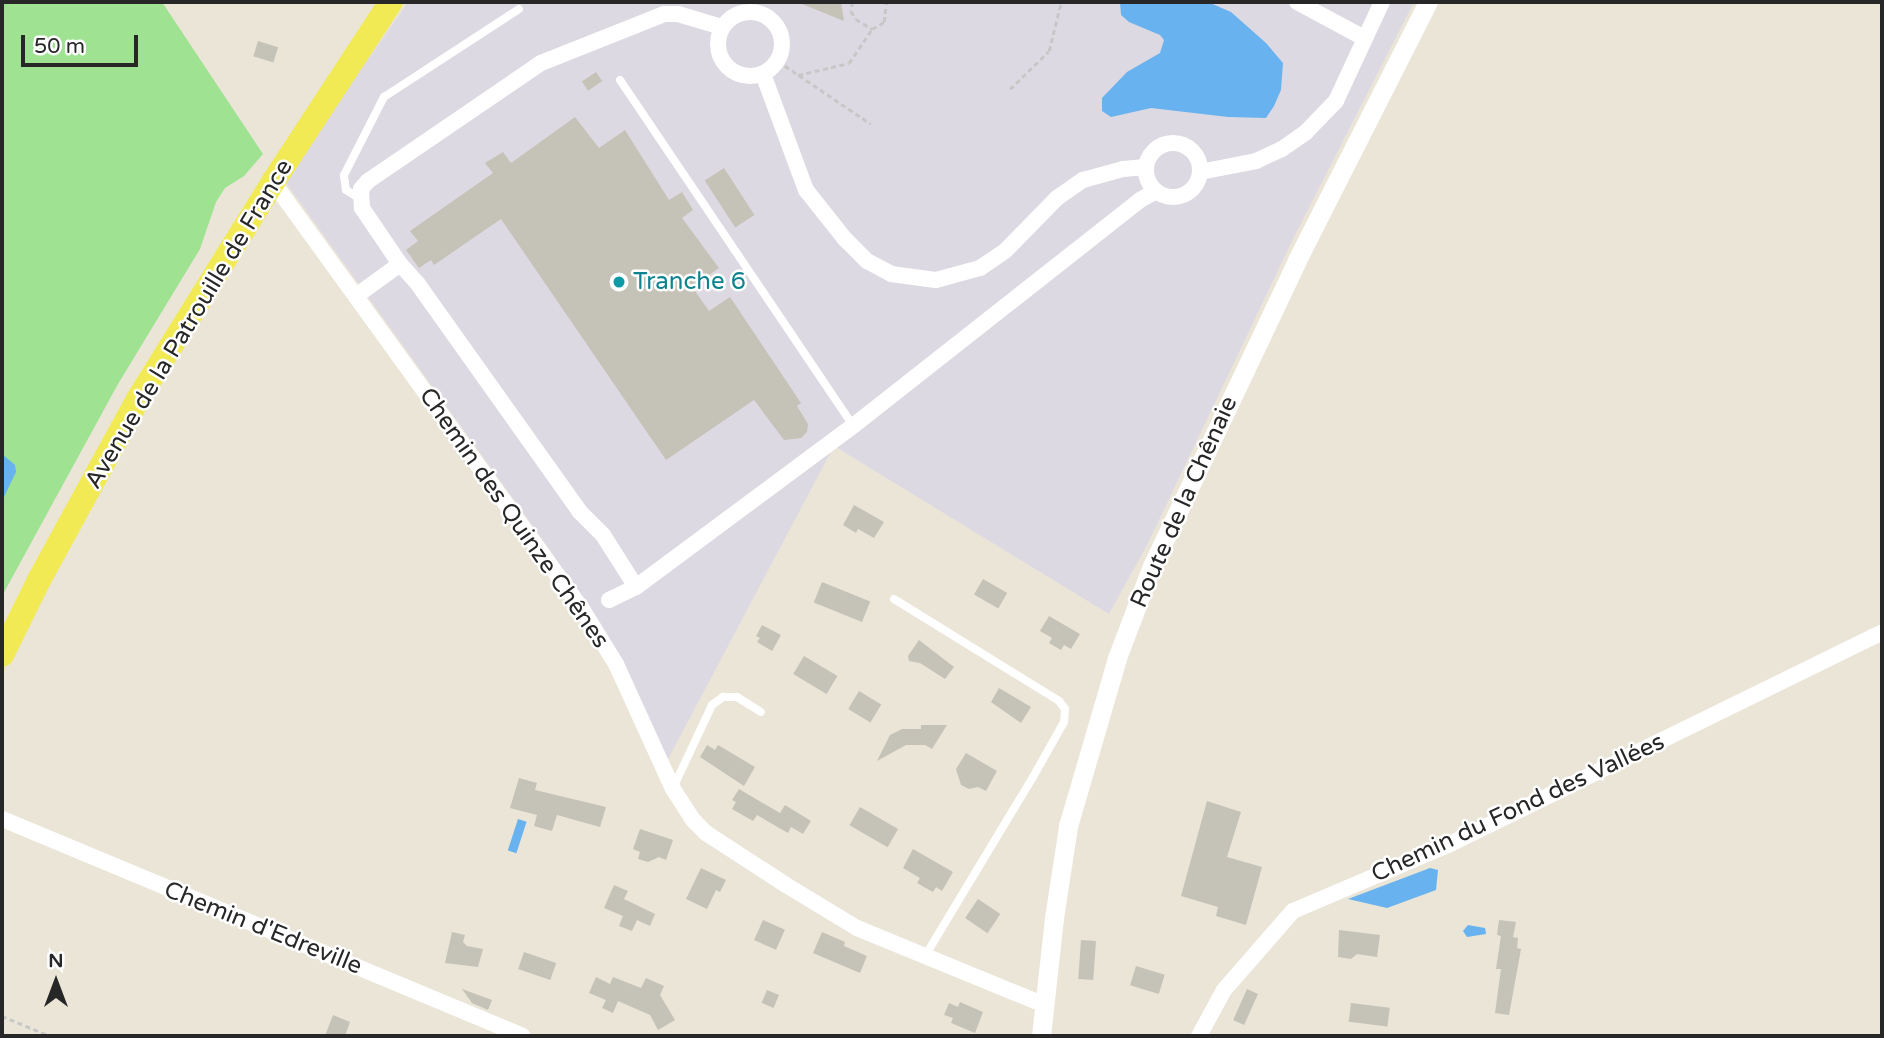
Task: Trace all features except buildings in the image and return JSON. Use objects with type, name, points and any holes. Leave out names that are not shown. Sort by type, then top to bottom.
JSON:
[{"type":"main road","name":"Avenue de la Patrouille de France","points":[[2,655],[39,580],[138,399],[391,2]]},
{"type":"street","points":[[1297,2],[1364,38]]},
{"type":"street","points":[[1200,172],[1192,151],[1172,143],[1157,148],[1146,167],[1150,184],[1156,191],[1171,197],[1187,193],[1200,172],[1256,161],[1282,149],[1306,132],[1336,101],[1382,2]]},
{"type":"street","name":"Route de la Chênaie","points":[[1041,1036],[1068,826],[1114,666],[1134,612],[1152,566],[1297,260],[1428,2]]},
{"type":"street","points":[[746,12],[766,15],[781,34],[782,48],[778,61],[763,74],[745,76],[725,65],[718,53],[718,39],[722,27],[736,15],[746,12]]},
{"type":"street","points":[[636,587],[603,535],[580,512],[418,284],[400,264],[362,208],[362,189],[368,181],[541,63],[664,14],[677,14],[722,27]]},
{"type":"street","points":[[763,74],[806,190],[844,239],[867,261],[891,274],[936,280],[979,268],[1005,250],[1057,198],[1083,180],[1123,169],[1146,167]]},
{"type":"street","name":"Chemin des Quinze Chênes","points":[[274,182],[582,609],[616,664],[673,789],[693,820],[706,833],[829,913],[925,956],[1035,1001],[1045,1002]]},
{"type":"street","points":[[609,600],[636,587],[853,426],[1140,200],[1156,191]]},
{"type":"street","points":[[356,296],[400,264]]},
{"type":"street","name":"Chemin du Fond des Vallées","points":[[1199,1036],[1224,990],[1293,911],[1448,845],[1882,632]]},
{"type":"street","name":"Chemin d'Edreville","points":[[2,820],[523,1036]]},
{"type":"lane","points":[[362,200],[346,190],[344,174],[384,97],[519,9]]},
{"type":"lane","points":[[620,80],[853,426]]},
{"type":"lane","points":[[894,599],[1059,701],[1065,709],[1064,722],[1040,766],[925,956]]},
{"type":"lane","points":[[673,789],[712,705],[723,696],[737,697],[761,712]]},
{"type":"path","points":[[853,2],[852,11],[856,19],[872,29]]},
{"type":"path","points":[[798,75],[849,63],[872,29],[884,22],[886,2]]},
{"type":"path","points":[[1010,89],[1049,51],[1061,2]]},
{"type":"path","points":[[778,61],[871,124]]},
{"type":"path","points":[[2,1016],[49,1036]]},
{"type":"shaded area","points":[[408,2],[1414,2],[1293,239],[1148,543],[1109,614],[834,446],[667,761],[555,557],[284,180]]},
{"type":"green space","points":[[2,2],[162,2],[263,154],[244,176],[225,188],[216,202],[200,249],[118,384],[2,596]]},
{"type":"water","points":[[1120,2],[1208,2],[1231,12],[1266,43],[1283,63],[1281,90],[1266,118],[1228,117],[1151,108],[1111,117],[1102,111],[1102,98],[1127,72],[1160,53],[1164,40],[1160,35],[1129,22],[1121,15]]},
{"type":"water","points":[[2,454],[15,465],[16,472],[2,501]]},
{"type":"water","points":[[518,819],[527,822],[516,853],[508,850]]},
{"type":"water","points":[[1430,868],[1438,870],[1436,890],[1387,908],[1348,899]]},
{"type":"water","points":[[1468,925],[1485,928],[1486,934],[1467,937],[1463,931]]},
{"type":"place","name":"Tranche 6","points":[[619,282]]}]
